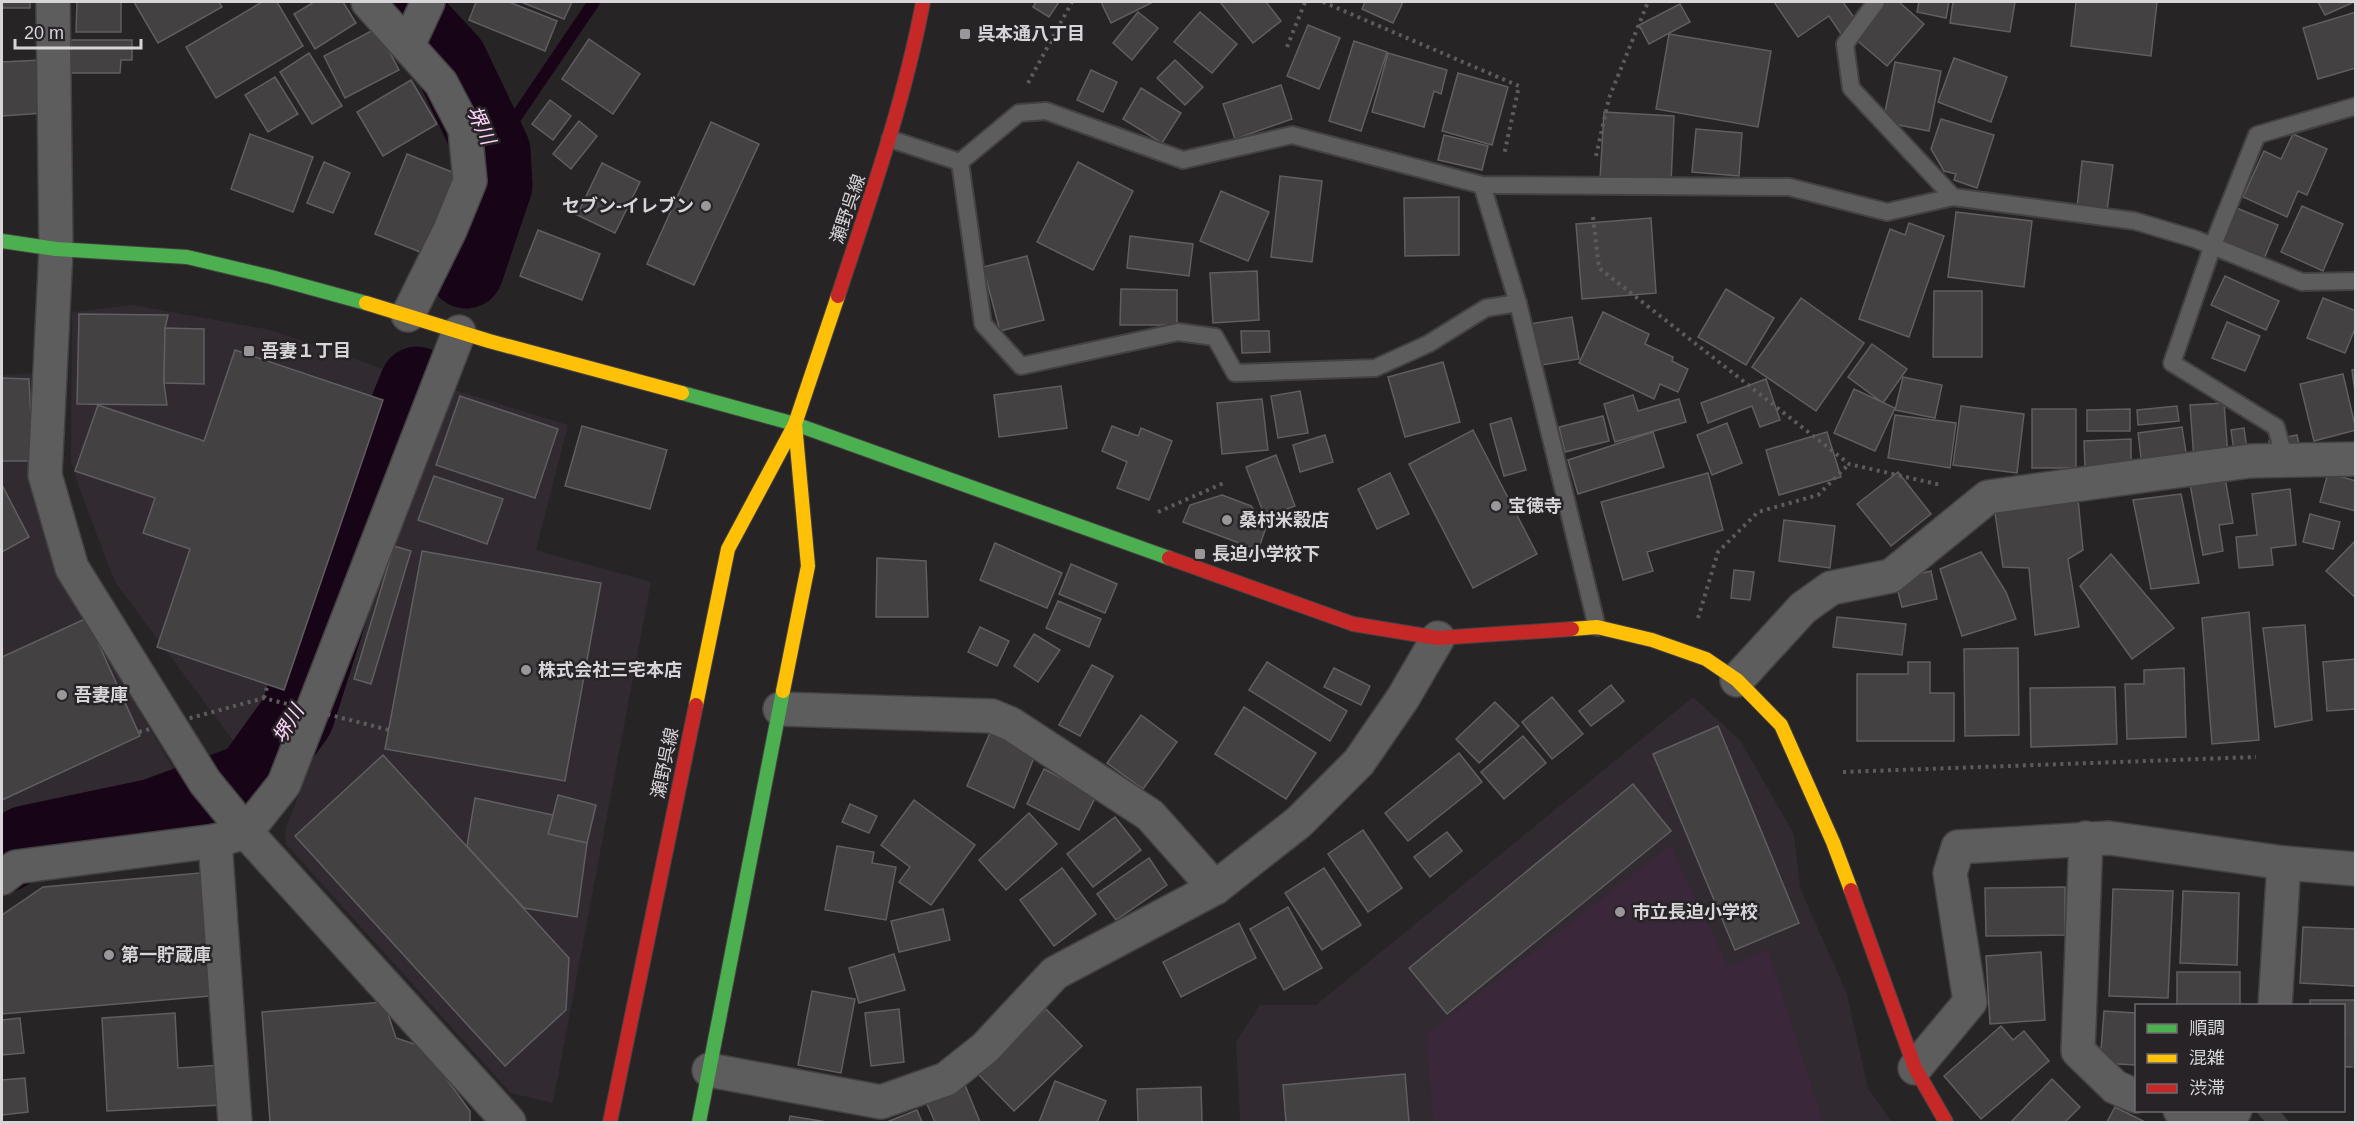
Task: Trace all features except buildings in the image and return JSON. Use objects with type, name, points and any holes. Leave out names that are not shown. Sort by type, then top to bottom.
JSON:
[{"type":"street","points":[[53,2],[56,249],[45,475],[72,568],[205,782],[246,832],[509,1122]]},
{"type":"street","points":[[368,2],[418,24],[441,83],[465,129],[470,181],[450,230],[408,315]]},
{"type":"street","name":"瀬野呉線","points":[[610,1122],[728,549],[795,424],[890,140],[915,44],[922,2]]},
{"type":"street","points":[[2,241],[56,249],[187,257],[271,277],[408,315],[459,332],[795,424],[1353,624],[1438,638],[1597,627],[1652,640],[1706,659],[1737,680],[1781,725],[1833,842],[1915,1068],[1946,1122]]},
{"type":"street","points":[[2,878],[16,867],[215,841],[246,832],[284,784],[459,332]]},
{"type":"street","name":"瀬野呉線","points":[[699,1122],[808,566],[795,424]]},
{"type":"street","points":[[1737,680],[1803,608],[1831,588],[1891,576],[1989,496],[2250,461],[2355,459]]},
{"type":"street","points":[[709,1070],[881,1102],[946,1079],[986,1048],[1055,973],[1215,888],[1299,822],[1359,762],[1403,698],[1438,638]]},
{"type":"street","points":[[780,709],[992,716],[1011,724],[1150,815],[1215,888]]},
{"type":"street","points":[[2086,838],[2078,1051],[2115,1087],[2135,1096]]},
{"type":"street","points":[[1915,1068],[1970,1002],[1950,873],[1958,847],[2109,838],[2284,863],[2355,869]]},
{"type":"street","points":[[215,841],[235,1122]]},
{"type":"street","points":[[2275,1004],[2284,863]]},
{"type":"street","points":[[2189,1112],[2227,1120],[2233,1112]]},
{"type":"lane","points":[[1876,2],[1845,44],[1851,88],[1953,198]]},
{"type":"lane","points":[[2285,460],[2276,427],[2172,363],[2213,245],[2258,135],[2355,106]]},
{"type":"lane","points":[[960,162],[1019,113],[1046,111],[1183,160],[1292,135],[1490,185],[1789,187],[1887,212],[1953,198],[2135,221],[2213,245],[2302,282],[2355,281]]},
{"type":"lane","points":[[890,140],[960,162]]},
{"type":"lane","points":[[960,162],[983,324],[1021,366],[1178,332],[1215,337],[1235,373],[1375,368],[1428,344],[1486,308],[1518,303]]},
{"type":"lane","points":[[1490,185],[1597,627]]},
{"type":"path","points":[[1019,113],[1023,92],[1072,2]]},
{"type":"path","points":[[1287,47],[1305,2]]},
{"type":"path","points":[[1323,2],[1519,86],[1490,185]]},
{"type":"path","points":[[1648,2],[1609,98],[1589,186],[1599,268],[1849,464],[1989,496]]},
{"type":"path","points":[[1688,653],[1718,552],[1758,512],[1818,495],[1849,464]]},
{"type":"path","points":[[1157,512],[1226,483]]},
{"type":"path","points":[[264,698],[268,684]]},
{"type":"path","points":[[139,732],[264,698],[389,730]]},
{"type":"path","points":[[1802,773],[2256,757]]},
{"type":"shaded area","points":[[133,305],[271,330],[398,374],[270,732],[246,758],[115,582],[71,461],[72,312]]},
{"type":"shaded area","points":[[38,373],[65,585],[179,778],[24,824],[2,835],[2,375]]},
{"type":"shaded area","name":"株式会社三宅本店","points":[[455,390],[568,425],[536,550],[651,582],[553,1103],[511,1093],[286,844],[285,831]]},
{"type":"shaded area","name":"市立長迫小学校","points":[[1693,697],[1740,740],[1794,834],[1800,888],[1847,994],[1868,1088],[1892,1122],[1240,1122],[1236,1042],[1260,1005],[1316,1005]]},
{"type":"shaded area","points":[[1671,845],[1728,967],[1768,949],[1823,1122],[1433,1122],[1426,1035]]},
{"type":"waterway","name":"堺川","points":[[395,2],[450,61],[493,151],[495,185],[466,271]]},
{"type":"waterway","points":[[493,151],[594,2]]},
{"type":"waterway","name":"堺川","points":[[2,856],[26,843],[154,816],[251,780],[297,716],[348,555],[417,384]]},
{"type":"tunnel","points":[[2345,1056],[2356,1047]]},
{"type":"tunnel","points":[[2265,1122],[2277,1112]]},
{"type":"traffic: fast","points":[[2,241],[56,249],[187,257],[366,303]]},
{"type":"traffic: fast","points":[[682,393],[795,424],[1169,558]]},
{"type":"traffic: fast","points":[[699,1122],[783,691]]},
{"type":"traffic: slow","points":[[696,705],[728,549],[795,424],[838,296]]},
{"type":"traffic: slow","points":[[366,303],[489,341],[682,393]]},
{"type":"traffic: slow","points":[[783,691],[808,566],[795,424]]},
{"type":"traffic: slow","points":[[1572,629],[1597,627],[1652,640],[1706,659],[1737,680],[1781,725],[1833,842],[1851,890]]},
{"type":"traffic: jam","points":[[838,296],[896,114],[923,2]]},
{"type":"traffic: jam","points":[[1169,558],[1353,624],[1438,638],[1572,629]]},
{"type":"traffic: jam","points":[[610,1122],[696,705]]},
{"type":"traffic: jam","points":[[1851,890],[1915,1068],[1946,1122]]},
{"type":"place","name":"呉本通八丁目","points":[[965,34]]},
{"type":"place","name":"セブン-イレブン","points":[[706,206]]},
{"type":"place","name":"吾妻１丁目","points":[[249,351]]},
{"type":"place","name":"宝徳寺","points":[[1496,506]]},
{"type":"place","name":"桑村米穀店","points":[[1227,520]]},
{"type":"place","name":"長迫小学校下","points":[[1200,554]]},
{"type":"place","name":"株式会社三宅本店","points":[[526,670]]},
{"type":"place","name":"吾妻庫","points":[[62,695]]},
{"type":"place","name":"市立長迫小学校","points":[[1620,912]]},
{"type":"place","name":"第一貯蔵庫","points":[[109,955]]}]
